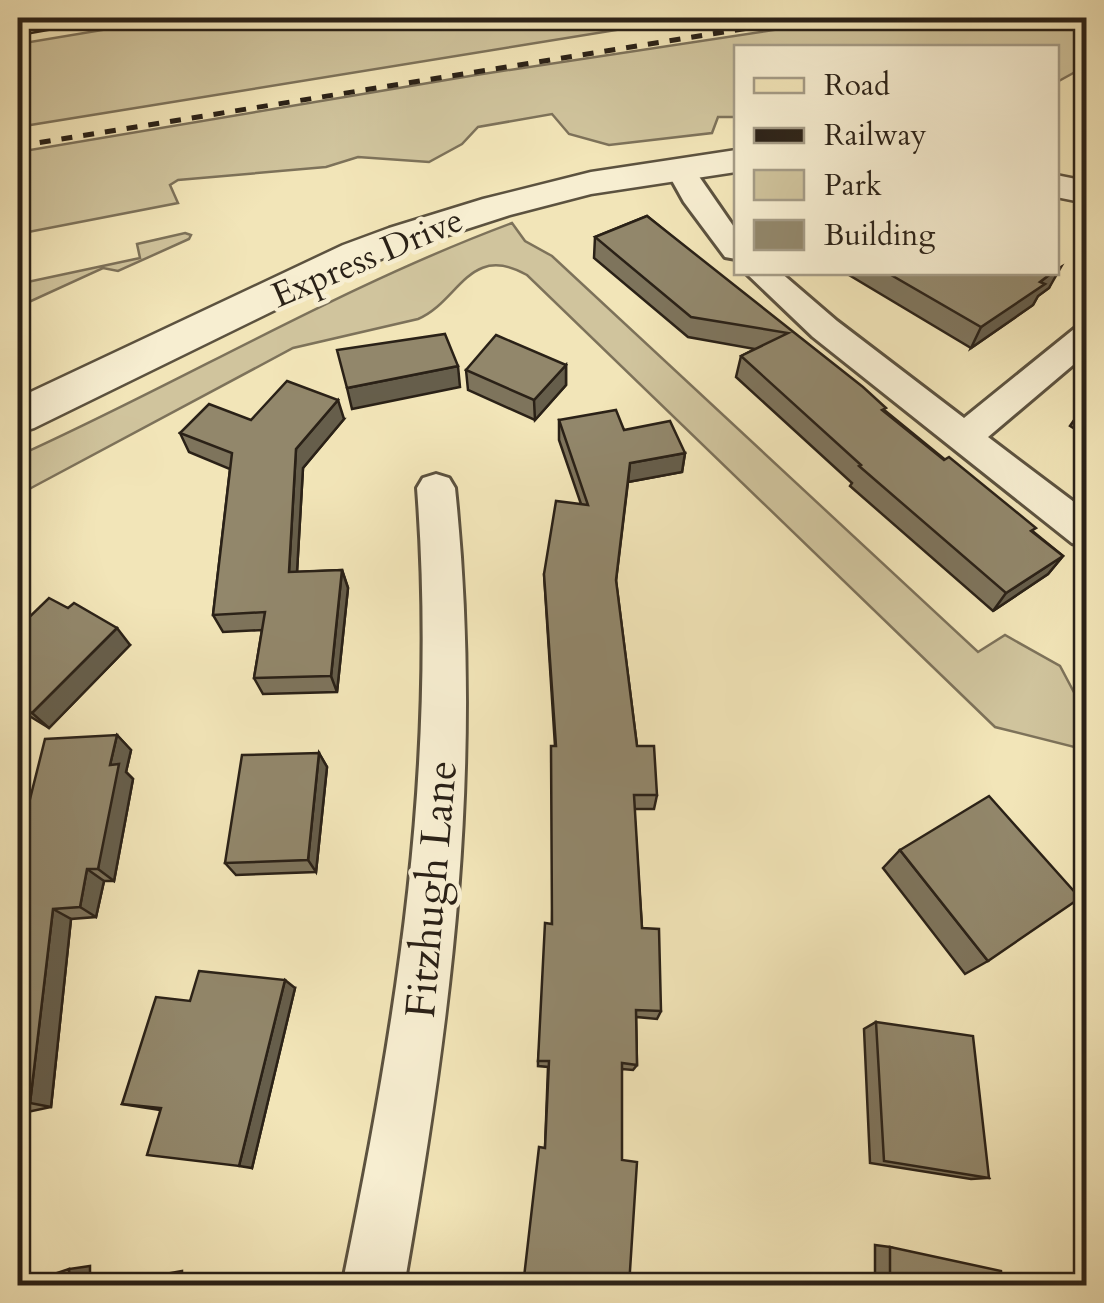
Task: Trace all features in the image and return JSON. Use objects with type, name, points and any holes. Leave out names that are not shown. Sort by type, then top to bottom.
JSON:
[{"type":"main road","points":[[18,25],[63,18]]},
{"type":"street","name":"Express Drive","points":[[18,416],[357,254],[414,232],[554,190],[734,161]]},
{"type":"street","points":[[1059,164],[1086,168]]},
{"type":"street","points":[[680,168],[699,202],[734,247]]},
{"type":"street","points":[[1059,187],[1086,192]]},
{"type":"street","points":[[763,275],[824,329],[1086,532]]},
{"type":"street","points":[[962,438],[1086,338]]},
{"type":"street","name":"Fitzhugh Lane","points":[[373,1286],[418,1028],[441,809],[446,640],[436,488]]},
{"type":"green space","points":[[174,18],[690,18],[18,127],[18,44]]},
{"type":"green space","points":[[853,18],[1086,18],[1086,66],[1059,81],[1059,45],[734,45],[734,117],[718,117],[712,133],[609,145],[569,134],[552,114],[478,127],[462,144],[429,162],[358,157],[326,167],[178,180],[170,185],[178,203],[18,234],[18,152],[476,75]]},
{"type":"green space","points":[[512,223],[525,241],[552,256],[978,652],[1005,635],[1060,666],[1077,698],[1086,704],[1086,750],[995,727],[527,275],[507,267],[478,270],[418,319],[293,348],[18,495],[18,456],[324,305]]},
{"type":"green space","points":[[191,235],[189,239],[118,271],[103,268],[18,307],[18,284],[140,258],[137,244]]},
{"type":"building","points":[[647,216],[863,387],[886,408],[882,410],[944,460],[949,457],[1036,528],[1031,531],[1063,556],[1006,593],[859,466],[741,356],[788,333],[691,317],[595,237]]},
{"type":"building","points":[[891,275],[1049,275],[1040,282],[1045,284],[981,327]]},
{"type":"building","points":[[445,334],[458,366],[347,388],[337,350]]},
{"type":"building","points":[[496,335],[566,365],[534,400],[466,370]]},
{"type":"building","points":[[287,381],[338,400],[296,449],[289,572],[342,570],[331,676],[254,678],[265,612],[213,615],[232,453],[180,433],[209,404],[251,420]]},
{"type":"building","points":[[616,410],[624,430],[670,421],[685,453],[630,463],[616,580],[637,746],[654,746],[657,795],[634,795],[642,928],[659,929],[661,1011],[636,1010],[637,1065],[622,1063],[622,1160],[637,1162],[629,1286],[523,1286],[539,1147],[545,1148],[549,1061],[538,1061],[545,923],[552,924],[551,746],[556,746],[544,574],[556,501],[588,505],[559,420]]},
{"type":"building","points":[[49,598],[68,608],[74,603],[117,628],[32,713],[18,704],[18,628]]},
{"type":"building","points":[[117,735],[110,765],[119,764],[98,869],[87,869],[80,907],[53,909],[30,1103],[18,1106],[18,916],[28,876],[18,876],[18,847],[45,739]]},
{"type":"building","points":[[319,753],[308,860],[225,863],[242,755]]},
{"type":"building","points":[[989,796],[1080,898],[988,961],[900,850]]},
{"type":"building","points":[[199,971],[285,980],[239,1166],[147,1155],[161,1108],[122,1104],[156,997],[190,1001]]},
{"type":"building","points":[[876,1022],[973,1036],[989,1178],[884,1161]]},
{"type":"building","points":[[890,1247],[1001,1271],[1002,1286],[890,1286]]},
{"type":"building","points":[[69,1269],[69,1286],[18,1286]]},
{"type":"building","points":[[165,1274],[166,1286],[130,1286]]},
{"type":"railway","points":[[18,146],[810,18]]}]
